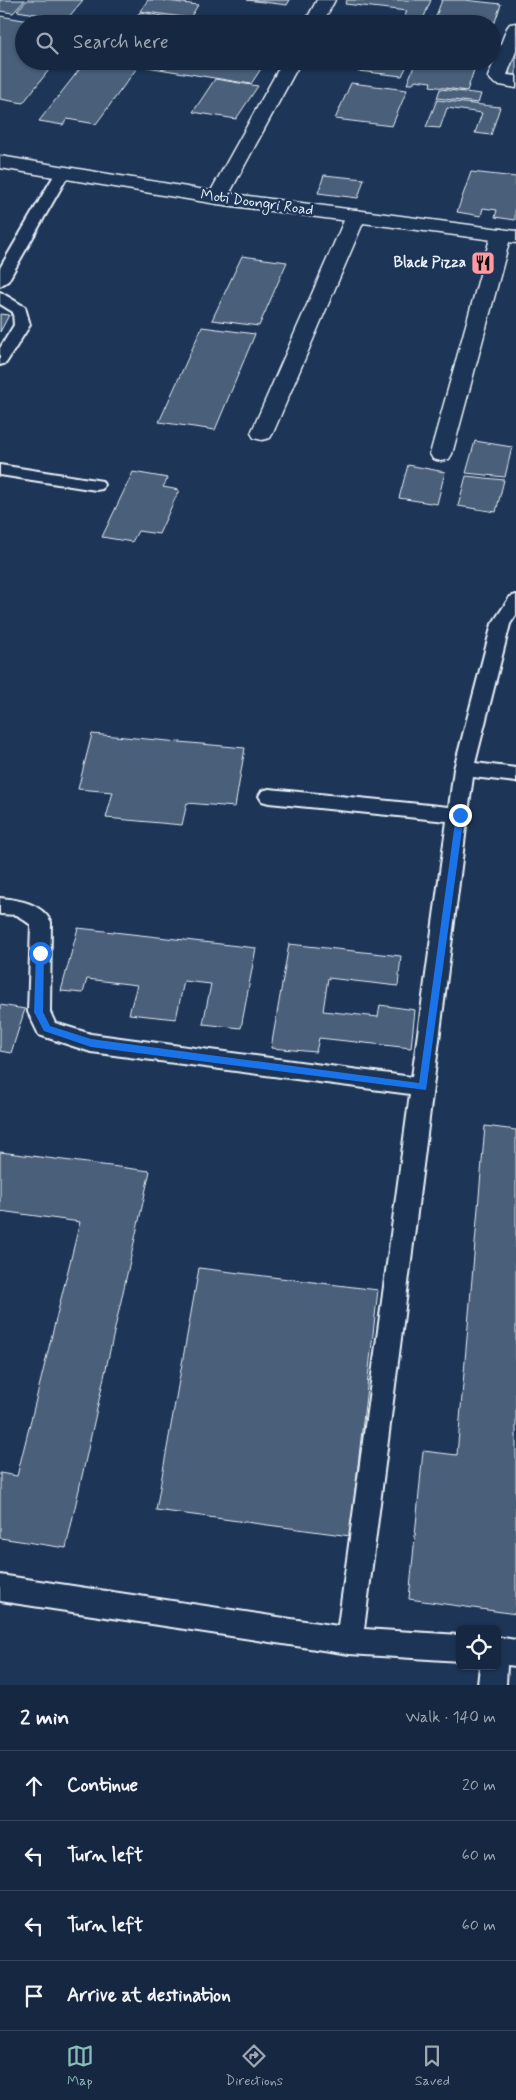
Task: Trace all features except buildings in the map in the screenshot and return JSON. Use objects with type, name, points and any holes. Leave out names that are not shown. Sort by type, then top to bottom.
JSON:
[{"type":"street","points":[[318,15],[326,0]]},
{"type":"street","points":[[501,67],[516,28]]},
{"type":"street","points":[[217,198],[287,70]]},
{"type":"street","points":[[500,70],[497,77],[516,82]]},
{"type":"street","name":"Moti Doongri Road","points":[[0,162],[217,198],[508,236]]},
{"type":"street","points":[[262,433],[356,216]]},
{"type":"street","points":[[442,454],[465,360],[508,236]]},
{"type":"lane","points":[[0,281],[64,172]]},
{"type":"lane","points":[[0,297],[20,310],[22,325],[0,360]]},
{"type":"lane","points":[[0,470],[96,484]]},
{"type":"lane","points":[[349,1641],[460,815],[464,769],[501,624],[516,601]]},
{"type":"lane","points":[[464,769],[516,775]]},
{"type":"lane","points":[[269,796],[460,815]]},
{"type":"lane","points":[[0,906],[22,908],[41,922],[39,1012],[47,1029],[91,1043],[423,1087]]},
{"type":"lane","points":[[0,1588],[349,1641],[456,1648]]},
{"type":"lane","points":[[501,1651],[516,1653]]},
{"type":"lane","points":[[492,1685],[494,1670]]},
{"type":"place","name":"Black Pizza","points":[[483,263]]},
{"type":"route","points":[[40,953],[39,1012],[47,1029],[91,1043],[423,1087],[460,815]]}]
